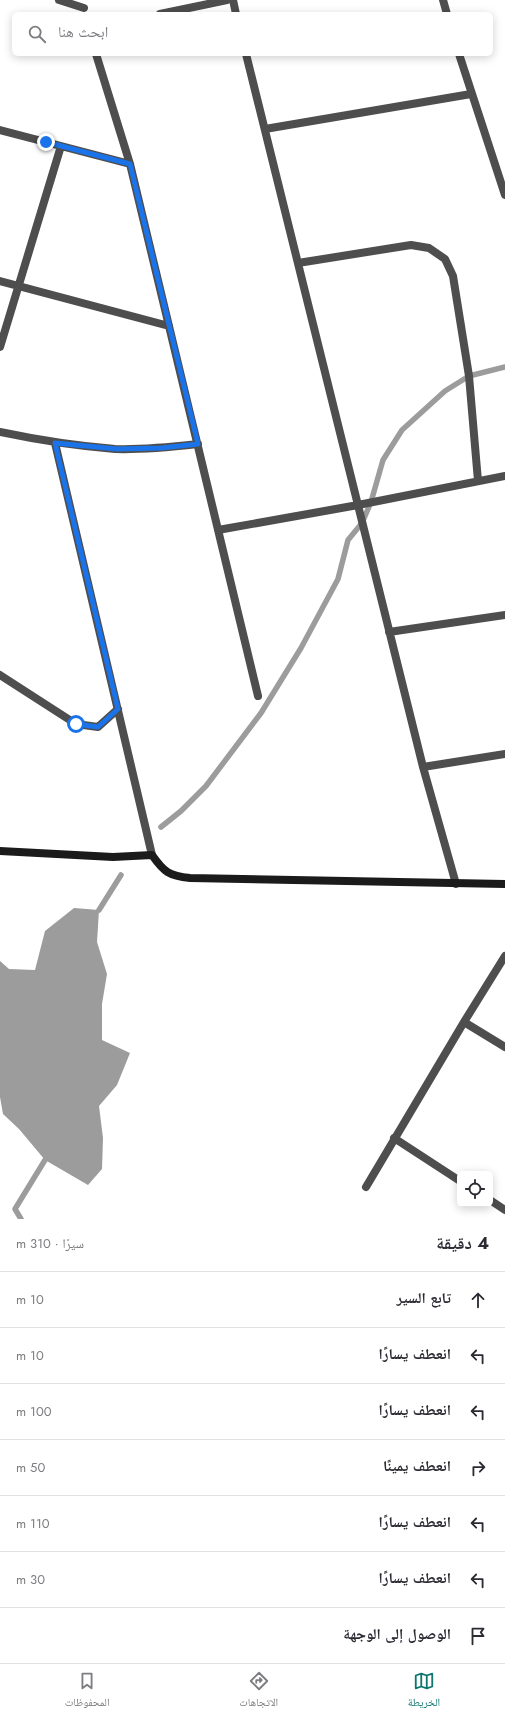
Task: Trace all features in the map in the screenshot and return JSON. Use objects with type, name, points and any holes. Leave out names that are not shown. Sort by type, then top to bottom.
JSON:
[{"type":"street","points":[[59,0],[84,7]]},
{"type":"street","points":[[170,12],[227,0]]},
{"type":"street","points":[[233,0],[236,12]]},
{"type":"street","points":[[442,0],[446,12]]},
{"type":"street","points":[[97,56],[130,164],[258,696]]},
{"type":"street","points":[[246,56],[423,767],[456,884]]},
{"type":"street","points":[[460,56],[505,195]]},
{"type":"street","points":[[265,130],[471,94]]},
{"type":"street","points":[[0,130],[130,164]]},
{"type":"street","points":[[0,347],[62,146]]},
{"type":"street","points":[[298,263],[411,245],[430,248],[445,259],[453,276],[469,376],[478,481]]},
{"type":"street","points":[[0,281],[169,326]]},
{"type":"street","points":[[0,432],[55,443],[117,449],[161,448],[198,444]]},
{"type":"street","points":[[55,443],[152,855],[161,868],[174,876],[190,878],[505,884]]},
{"type":"street","points":[[218,530],[358,505],[505,476]]},
{"type":"street","points":[[389,632],[505,615]]},
{"type":"street","points":[[0,674],[76,724],[98,727],[118,709]]},
{"type":"street","points":[[423,767],[505,754]]},
{"type":"street","points":[[0,851],[113,857],[152,855]]},
{"type":"street","points":[[366,1187],[394,1138],[505,956]]},
{"type":"street","points":[[464,1022],[505,1047]]},
{"type":"street","points":[[394,1138],[457,1178]]},
{"type":"street","points":[[493,1202],[505,1210]]},
{"type":"shaded area","points":[[74,908],[99,910],[97,942],[107,974],[102,1004],[102,1040],[130,1053],[117,1085],[99,1106],[103,1138],[102,1169],[88,1185],[45,1160],[19,1129],[3,1114],[0,1097],[0,961],[9,969],[35,970],[45,931]]},
{"type":"waterway","points":[[161,827],[181,811],[206,786],[261,713],[301,648],[338,579],[348,540],[362,523],[371,502],[383,460],[402,430],[445,391],[469,376],[505,367]]},
{"type":"waterway","points":[[99,910],[121,875]]},
{"type":"waterway","points":[[21,1219],[15,1209],[45,1160]]},
{"type":"route","points":[[46,142],[130,164],[198,444],[161,448],[117,449],[55,443],[118,709],[98,727],[76,724]]}]
